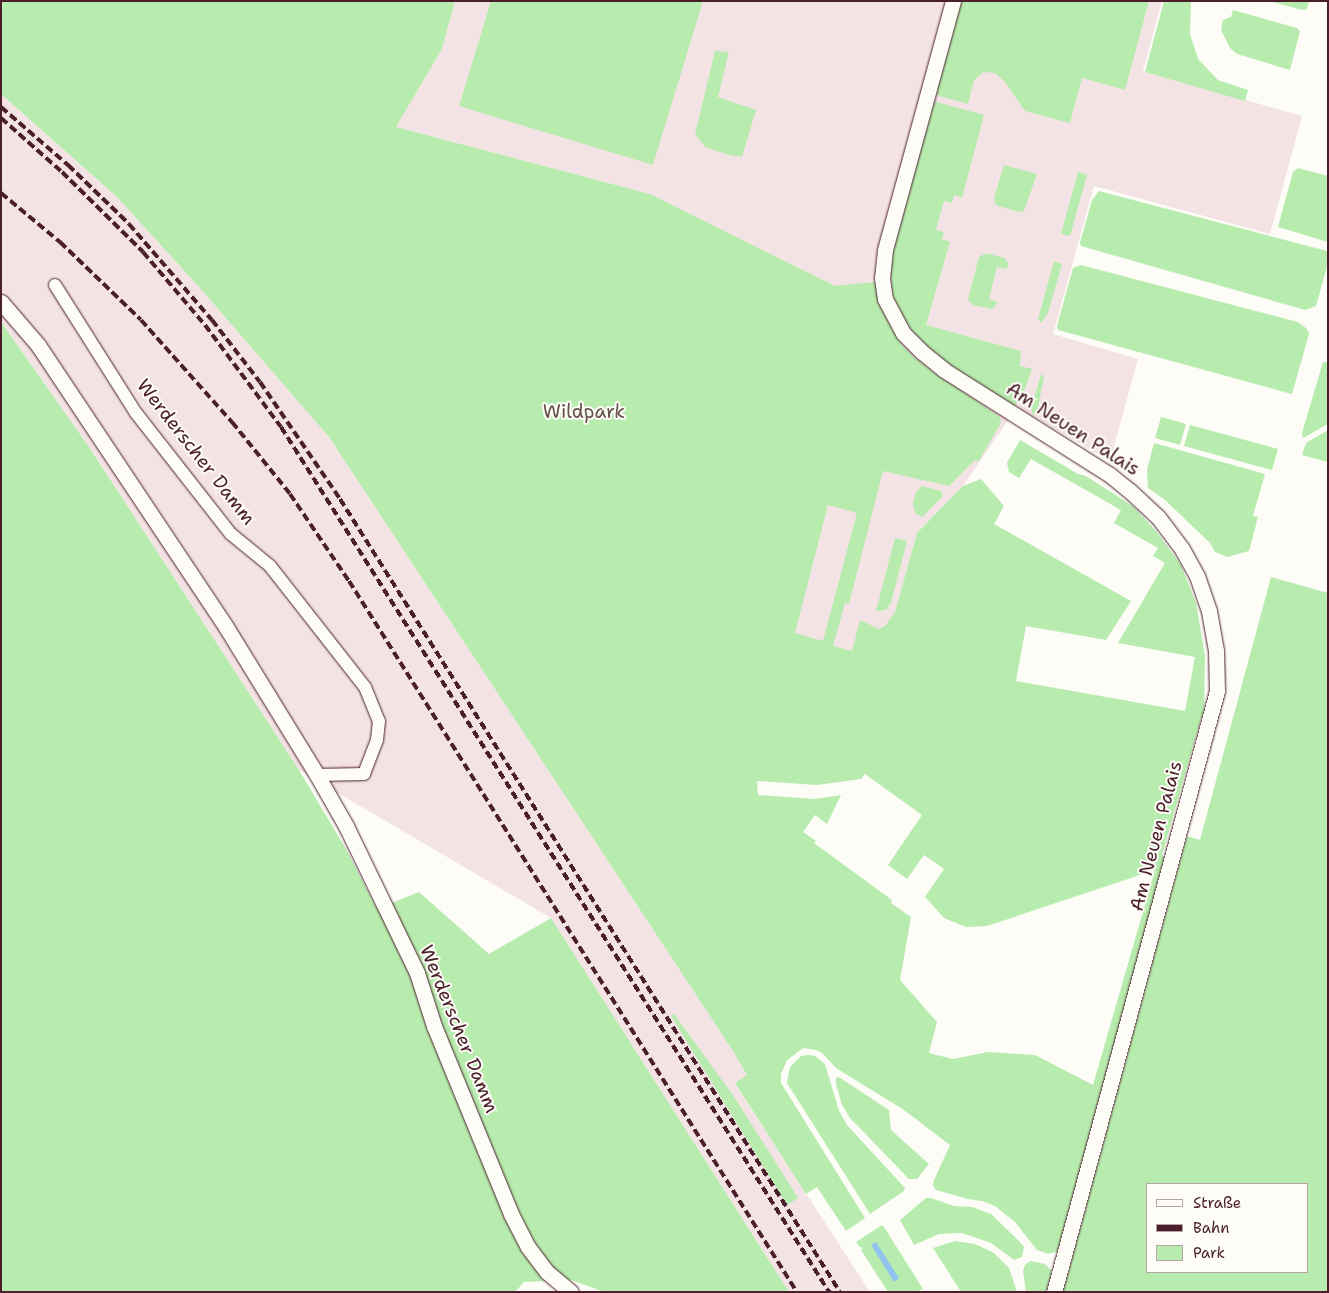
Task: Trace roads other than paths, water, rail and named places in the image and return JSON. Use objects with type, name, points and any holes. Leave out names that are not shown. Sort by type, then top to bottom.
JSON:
[{"type":"street","name":"Am Neuen Palais","points":[[953,1],[885,250],[882,278],[885,298],[903,333],[944,370],[1110,475],[1158,517],[1182,549],[1197,576],[1209,611],[1216,650],[1217,691],[1054,1292]]},
{"type":"street","name":"Werderscher Damm","points":[[54,285],[142,420],[231,534],[270,566],[365,686],[379,721],[378,740],[364,774],[317,775]]},
{"type":"street","name":"Werderscher Damm","points":[[1,302],[38,345],[226,627],[317,775],[346,826],[417,973],[434,1026],[511,1214],[528,1247],[547,1272],[571,1292]]},
{"type":"water","points":[[876,1242],[899,1278],[894,1282],[871,1245]]},
{"type":"railway","points":[[1,107],[68,165],[129,224],[212,320],[260,382],[340,499],[840,1292]]},
{"type":"railway","points":[[1,118],[62,172],[143,252],[205,325],[281,427],[829,1292]]},
{"type":"railway","points":[[1,193],[60,242],[141,320],[232,422],[290,494],[349,581],[797,1292]]},
{"type":"park label","name":"Wildpark","points":[[584,412]]}]
